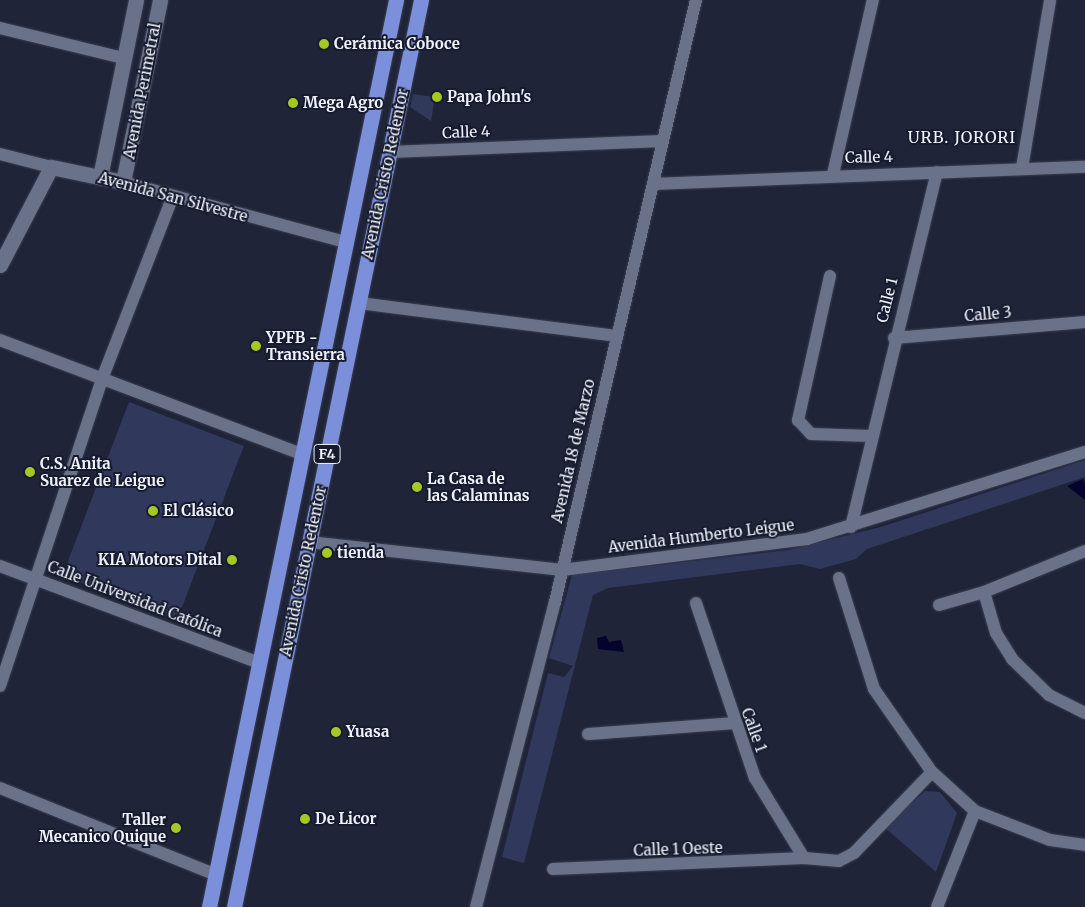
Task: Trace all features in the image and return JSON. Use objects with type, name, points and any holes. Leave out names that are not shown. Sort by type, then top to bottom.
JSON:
[{"type":"highway","name":"Avenida Cristo Redentor","points":[[210,907],[396,0]]},
{"type":"highway","name":"Avenida Cristo Redentor","points":[[234,907],[421,0]]},
{"type":"street","name":"Avenida Perimetral","points":[[100,177],[136,0]]},
{"type":"street","name":"Avenida Perimetral","points":[[123,182],[160,0]]},
{"type":"street","name":"Avenida 18 de Marzo","points":[[476,907],[562,570],[696,0]]},
{"type":"street","points":[[834,174],[873,0]]},
{"type":"street","points":[[1022,168],[1050,0]]},
{"type":"street","points":[[0,28],[123,58]]},
{"type":"street","name":"Calle 4","points":[[390,152],[662,141]]},
{"type":"street","name":"Avenida San Silvestre","points":[[0,154],[50,167],[123,182],[346,242]]},
{"type":"street","points":[[0,265],[50,167]]},
{"type":"street","name":"Calle 4","points":[[653,184],[834,174],[1085,167]]},
{"type":"street","name":"Calle 1","points":[[851,527],[894,338],[937,172]]},
{"type":"street","points":[[0,686],[102,379],[173,196]]},
{"type":"street","points":[[830,276],[798,420],[811,434],[871,436]]},
{"type":"street","points":[[359,303],[616,336]]},
{"type":"street","name":"Calle 3","points":[[894,338],[1085,322]]},
{"type":"street","points":[[0,340],[302,454]]},
{"type":"street","name":"Avenida Humberto Leigue","points":[[309,542],[562,570],[756,548],[851,527],[1085,452]]},
{"type":"street","points":[[939,604],[984,592],[1085,551]]},
{"type":"street","name":"Calle Universidad Católica","points":[[0,566],[259,663]]},
{"type":"street","points":[[839,578],[874,688],[932,772],[975,811],[1050,840],[1085,845]]},
{"type":"street","points":[[984,592],[996,633],[1012,659],[1049,695],[1085,713]]},
{"type":"street","name":"Calle 1","points":[[696,604],[733,723],[755,778],[804,858]]},
{"type":"street","points":[[588,734],[733,723]]},
{"type":"street","name":"Calle 1 Oeste","points":[[553,870],[804,858],[839,861],[854,853],[932,772]]},
{"type":"street","points":[[0,788],[216,875]]},
{"type":"street","points":[[937,907],[975,811]]},
{"type":"shaded area","points":[[413,94],[435,97],[431,121],[410,107]]},
{"type":"shaded area","name":"El Clásico","points":[[129,402],[244,446],[177,620],[62,576]]},
{"type":"shaded area","points":[[1085,460],[1085,477],[867,549],[856,559],[820,569],[800,564],[608,588],[593,595],[524,863],[502,857],[548,673],[564,677],[573,666],[549,658],[572,575],[788,550],[881,527]]},
{"type":"shaded area","points":[[1083,479],[1085,484],[1085,500],[1067,486]]},
{"type":"shaded area","points":[[606,636],[609,642],[621,640],[624,652],[598,649],[597,638]]},
{"type":"shaded area","points":[[925,791],[940,792],[957,813],[936,872],[884,827]]},
{"type":"place","name":"Cerámica Coboce","points":[[324,44]]},
{"type":"place","name":"Papa John's","points":[[437,97]]},
{"type":"place","name":"Mega Agro","points":[[293,103]]},
{"type":"place","name":"YPFB - Transierra","points":[[256,346]]},
{"type":"place","name":"C.S. Anita Suarez de Leigue","points":[[30,472]]},
{"type":"place","name":"La Casa de las Calaminas","points":[[417,487]]},
{"type":"place","name":"El Clásico","points":[[153,511]]},
{"type":"place","name":"tienda","points":[[327,553]]},
{"type":"place","name":"KIA Motors Dital","points":[[232,560]]},
{"type":"place","name":"Yuasa","points":[[336,732]]},
{"type":"place","name":"De Licor","points":[[305,819]]},
{"type":"place","name":"Taller Mecanico Quique","points":[[176,828]]},
{"type":"district","name":"URB. JORORI","points":[[962,137]]}]
